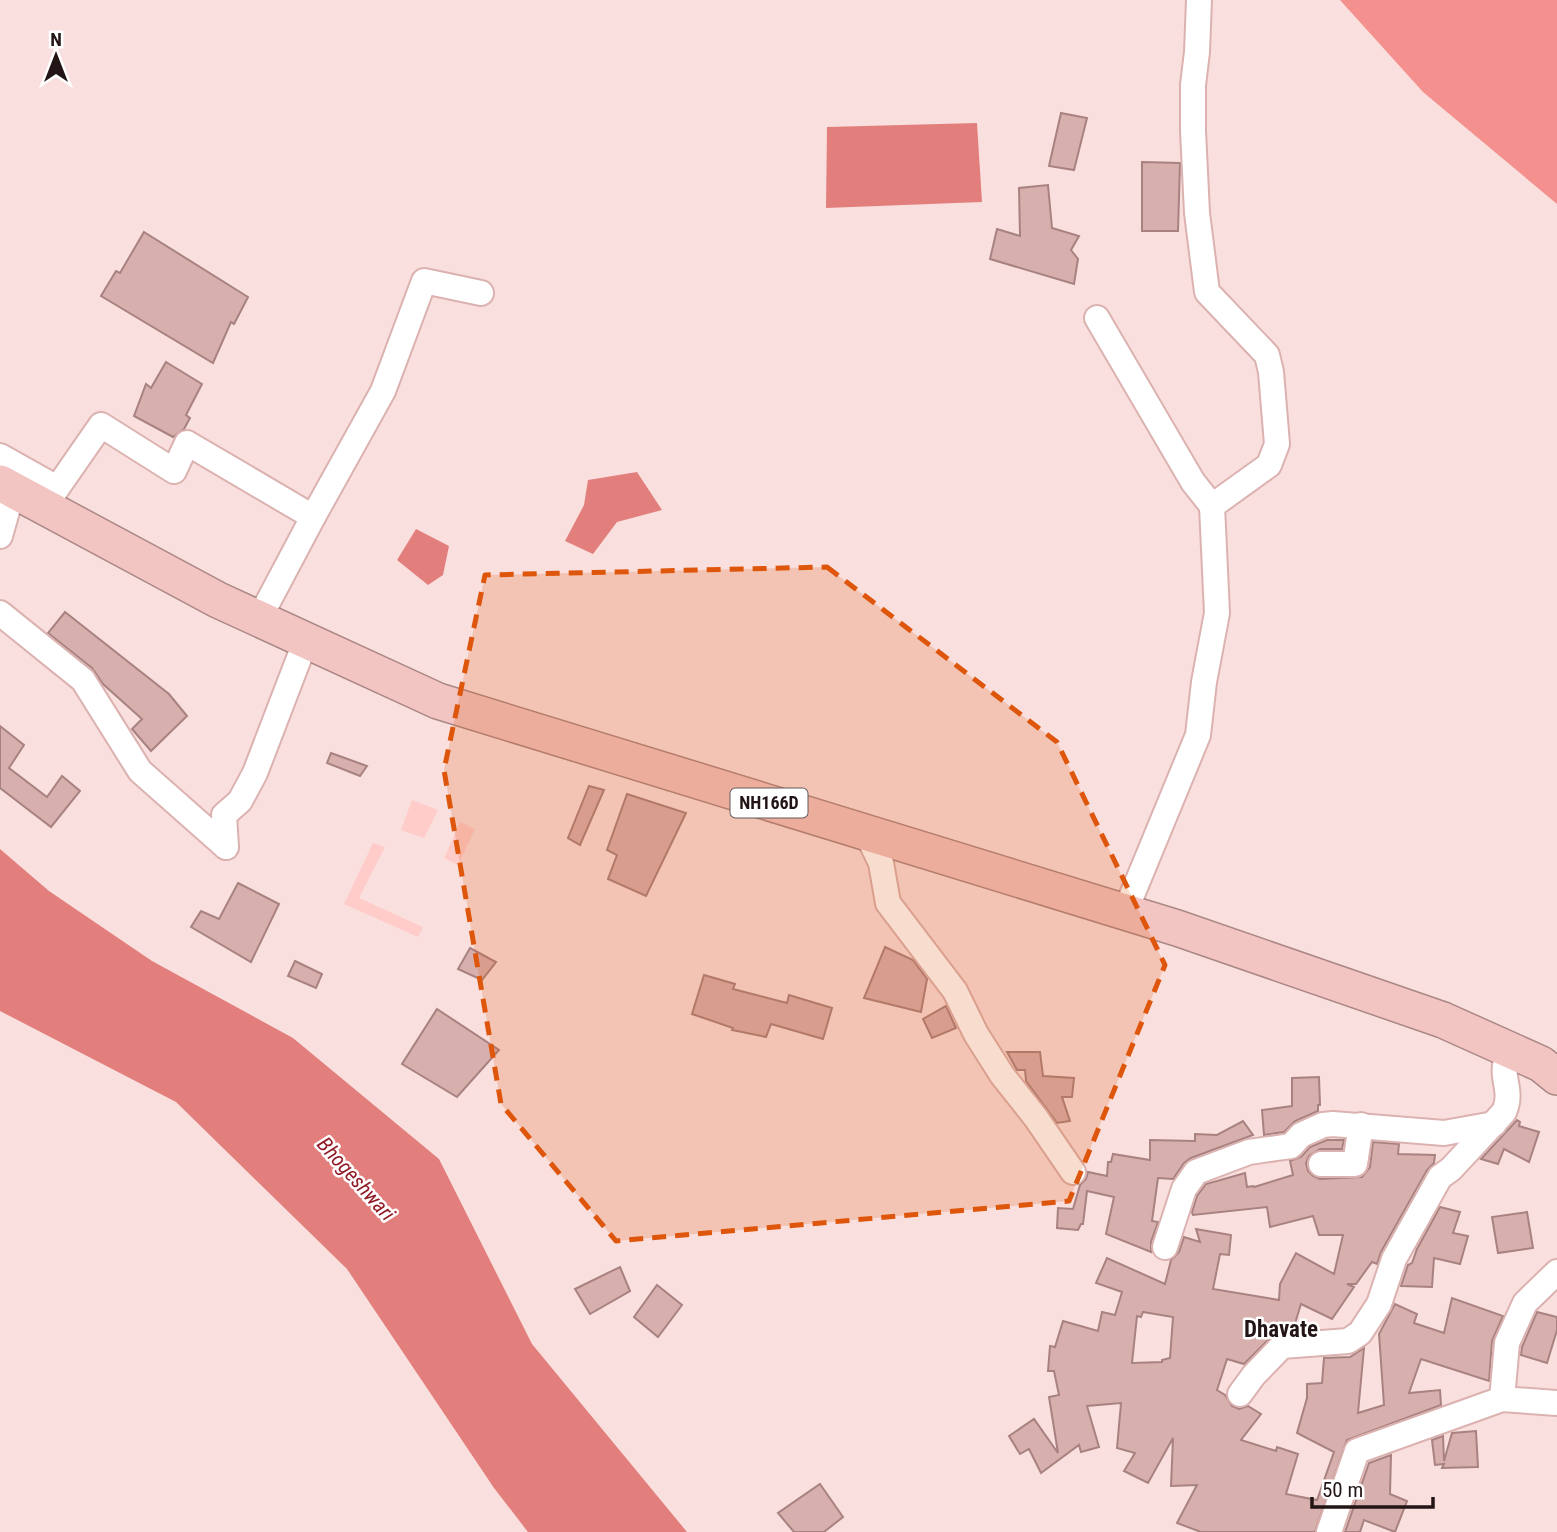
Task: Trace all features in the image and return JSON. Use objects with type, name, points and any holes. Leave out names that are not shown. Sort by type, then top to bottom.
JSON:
[{"type":"highway","name":"NH166D","points":[[6,486],[51,498],[218,600],[438,701],[1177,928],[1430,1016],[1541,1063],[1557,1077]]},
{"type":"street","points":[[1199,0],[1193,85],[1193,131],[1197,213],[1207,292],[1267,355],[1277,444],[1269,465],[1212,506]]},
{"type":"street","points":[[260,619],[383,391],[424,281],[481,293]]},
{"type":"street","points":[[1097,318],[1193,482],[1212,506],[1217,613],[1203,682],[1198,735],[1125,912]]},
{"type":"street","points":[[0,456],[51,498],[101,425],[174,471],[187,443],[313,517]]},
{"type":"street","points":[[0,536],[6,486]]},
{"type":"street","points":[[0,613],[83,680],[140,771],[226,847],[224,815],[240,801],[255,773],[306,640]]},
{"type":"street","points":[[866,832],[881,863],[888,903],[955,991],[976,1034],[1002,1075],[1073,1172]]},
{"type":"street","points":[[1240,1394],[1282,1346],[1354,1339],[1360,1333],[1379,1304],[1394,1259],[1427,1197],[1440,1177],[1494,1124],[1508,1102],[1503,1063],[1510,1050]]},
{"type":"street","points":[[1166,1247],[1184,1189],[1196,1172],[1249,1152],[1291,1146],[1301,1135],[1323,1125],[1361,1125],[1444,1133],[1494,1124]]},
{"type":"street","points":[[1321,1164],[1355,1164],[1361,1125]]},
{"type":"street","points":[[1444,1133],[1445,1173]]},
{"type":"street","points":[[1502,1399],[1507,1343],[1525,1303],[1557,1272]]},
{"type":"street","points":[[1329,1532],[1357,1451],[1502,1399],[1557,1403]]},
{"type":"highlighted area","points":[[827,567],[1057,742],[1165,965],[1069,1201],[616,1241],[501,1104],[444,770],[485,575]]},
{"type":"shaded area","points":[[1340,0],[1557,0],[1557,204],[1423,92]]},
{"type":"shaded area","points":[[412,800],[438,810],[424,838],[401,830]]},
{"type":"shaded area","points":[[460,822],[475,829],[458,865],[444,858]]},
{"type":"shaded area","points":[[373,843],[385,847],[359,898],[423,927],[418,937],[344,904]]},
{"type":"water","points":[[977,123],[982,202],[826,208],[827,127]]},
{"type":"water","points":[[637,472],[662,510],[617,522],[593,554],[565,541],[584,505],[588,480]]},
{"type":"water","points":[[416,529],[449,546],[443,575],[428,585],[397,560]]},
{"type":"water","name":"Bhogeshwari","points":[[0,849],[49,891],[152,961],[293,1038],[439,1159],[532,1344],[687,1532],[528,1532],[494,1488],[347,1269],[176,1102],[0,1011]]},
{"type":"building","points":[[1061,113],[1087,118],[1074,170],[1049,166]]},
{"type":"building","points":[[1142,162],[1180,163],[1178,231],[1142,231]]},
{"type":"building","points":[[1048,185],[1052,228],[1079,236],[1071,250],[1078,259],[1074,284],[990,259],[997,229],[1020,236],[1019,188]]},
{"type":"building","points":[[144,232],[248,297],[234,324],[231,322],[213,363],[101,296],[116,271],[120,273]]},
{"type":"building","points":[[166,362],[202,384],[186,415],[190,418],[184,429],[173,437],[134,416],[146,384],[151,388]]},
{"type":"building","points":[[65,612],[169,694],[187,716],[151,751],[132,729],[142,719],[103,684],[92,668],[48,633]]},
{"type":"building","points":[[0,726],[24,745],[9,768],[47,797],[62,776],[80,791],[51,827],[0,788]]},
{"type":"building","points":[[331,753],[367,766],[360,776],[327,763]]},
{"type":"building","points":[[589,786],[604,790],[580,845],[568,838]]},
{"type":"building","points":[[627,794],[686,813],[646,896],[608,879],[617,855],[607,850]]},
{"type":"building","points":[[238,883],[279,904],[251,962],[191,927],[201,911],[219,919]]},
{"type":"building","points":[[885,947],[913,960],[927,979],[921,1012],[864,998]]},
{"type":"building","points":[[470,948],[496,962],[482,980],[458,969]]},
{"type":"building","points":[[295,961],[322,974],[316,988],[288,976]]},
{"type":"building","points":[[704,975],[735,984],[733,989],[787,1003],[789,995],[832,1008],[823,1039],[771,1024],[766,1037],[732,1030],[733,1028],[692,1014]]},
{"type":"building","points":[[946,1006],[956,1028],[932,1038],[923,1019]]},
{"type":"building","points":[[437,1009],[499,1050],[457,1097],[402,1064]]},
{"type":"building","points":[[1007,1052],[1040,1052],[1043,1076],[1074,1078],[1072,1097],[1062,1097],[1070,1121],[1057,1123],[1026,1081],[1025,1070],[1017,1070]]},
{"type":"building","points":[[1319,1077],[1318,1111],[1295,1121],[1284,1132],[1264,1135],[1262,1110],[1292,1106],[1292,1078]]},
{"type":"building","points":[[1517,1120],[1520,1122],[1519,1126],[1539,1132],[1529,1162],[1504,1149],[1498,1164],[1481,1159]]},
{"type":"building","points":[[1243,1121],[1253,1135],[1191,1158],[1173,1179],[1158,1178],[1152,1221],[1158,1222],[1151,1242],[1151,1252],[1106,1234],[1114,1197],[1087,1191],[1083,1224],[1078,1230],[1057,1228],[1058,1208],[1073,1209],[1080,1185],[1088,1172],[1107,1176],[1108,1162],[1111,1162],[1113,1154],[1150,1160],[1150,1140],[1195,1141],[1195,1134],[1217,1135]]},
{"type":"building","points":[[1327,1140],[1344,1140],[1342,1149],[1320,1149],[1309,1156],[1306,1163],[1308,1171],[1320,1179],[1362,1177],[1370,1167],[1373,1142],[1399,1144],[1398,1154],[1435,1155],[1434,1163],[1427,1170],[1381,1252],[1377,1264],[1372,1262],[1356,1284],[1347,1284],[1354,1287],[1332,1319],[1301,1304],[1293,1330],[1277,1328],[1244,1364],[1227,1359],[1217,1390],[1225,1395],[1232,1406],[1239,1409],[1248,1406],[1261,1414],[1241,1440],[1276,1451],[1277,1447],[1298,1454],[1286,1494],[1317,1500],[1334,1452],[1297,1433],[1307,1398],[1307,1384],[1322,1383],[1324,1358],[1350,1357],[1364,1348],[1358,1413],[1384,1405],[1379,1334],[1395,1304],[1417,1314],[1414,1323],[1444,1333],[1452,1298],[1503,1316],[1492,1341],[1489,1381],[1421,1359],[1409,1393],[1440,1390],[1441,1405],[1347,1440],[1315,1532],[1201,1532],[1177,1523],[1197,1485],[1171,1486],[1173,1438],[1148,1483],[1124,1471],[1135,1453],[1117,1448],[1121,1403],[1087,1406],[1099,1447],[1081,1452],[1079,1445],[1041,1473],[1029,1449],[1020,1454],[1009,1436],[1034,1419],[1058,1453],[1049,1397],[1059,1395],[1054,1371],[1048,1371],[1050,1346],[1055,1347],[1063,1321],[1098,1331],[1102,1312],[1115,1315],[1122,1292],[1096,1283],[1107,1258],[1165,1284],[1171,1260],[1179,1252],[1184,1237],[1200,1242],[1196,1229],[1231,1235],[1229,1255],[1220,1254],[1213,1289],[1279,1300],[1280,1284],[1296,1253],[1334,1274],[1343,1235],[1319,1235],[1313,1216],[1270,1227],[1267,1207],[1193,1215],[1192,1212],[1197,1196],[1206,1184],[1245,1173],[1247,1187],[1254,1187],[1293,1175],[1290,1161],[1301,1157],[1310,1147]],"holes":[[[1143,1312],[1173,1317],[1170,1358],[1162,1362],[1132,1363],[1137,1316],[1141,1317]]]},
{"type":"building","points":[[1440,1207],[1460,1212],[1453,1233],[1468,1236],[1460,1264],[1434,1258],[1432,1287],[1401,1286],[1408,1265],[1412,1263]]},
{"type":"building","points":[[1527,1212],[1533,1248],[1498,1253],[1492,1217]]},
{"type":"building","points":[[620,1267],[630,1291],[590,1314],[575,1289]]},
{"type":"building","points":[[657,1285],[682,1305],[658,1337],[634,1317]]},
{"type":"building","points":[[1537,1312],[1557,1317],[1557,1330],[1547,1363],[1521,1355]]},
{"type":"building","points":[[1476,1431],[1478,1467],[1442,1468],[1444,1464],[1435,1465],[1432,1440],[1443,1436],[1444,1461],[1452,1433]]},
{"type":"building","points":[[1391,1455],[1390,1494],[1407,1501],[1395,1532],[1364,1520],[1360,1532],[1345,1532],[1369,1463]]},
{"type":"building","points":[[820,1484],[843,1517],[824,1532],[794,1532],[778,1513]]},
{"type":"district","name":"Dhavate","points":[[1281,1329]]}]
